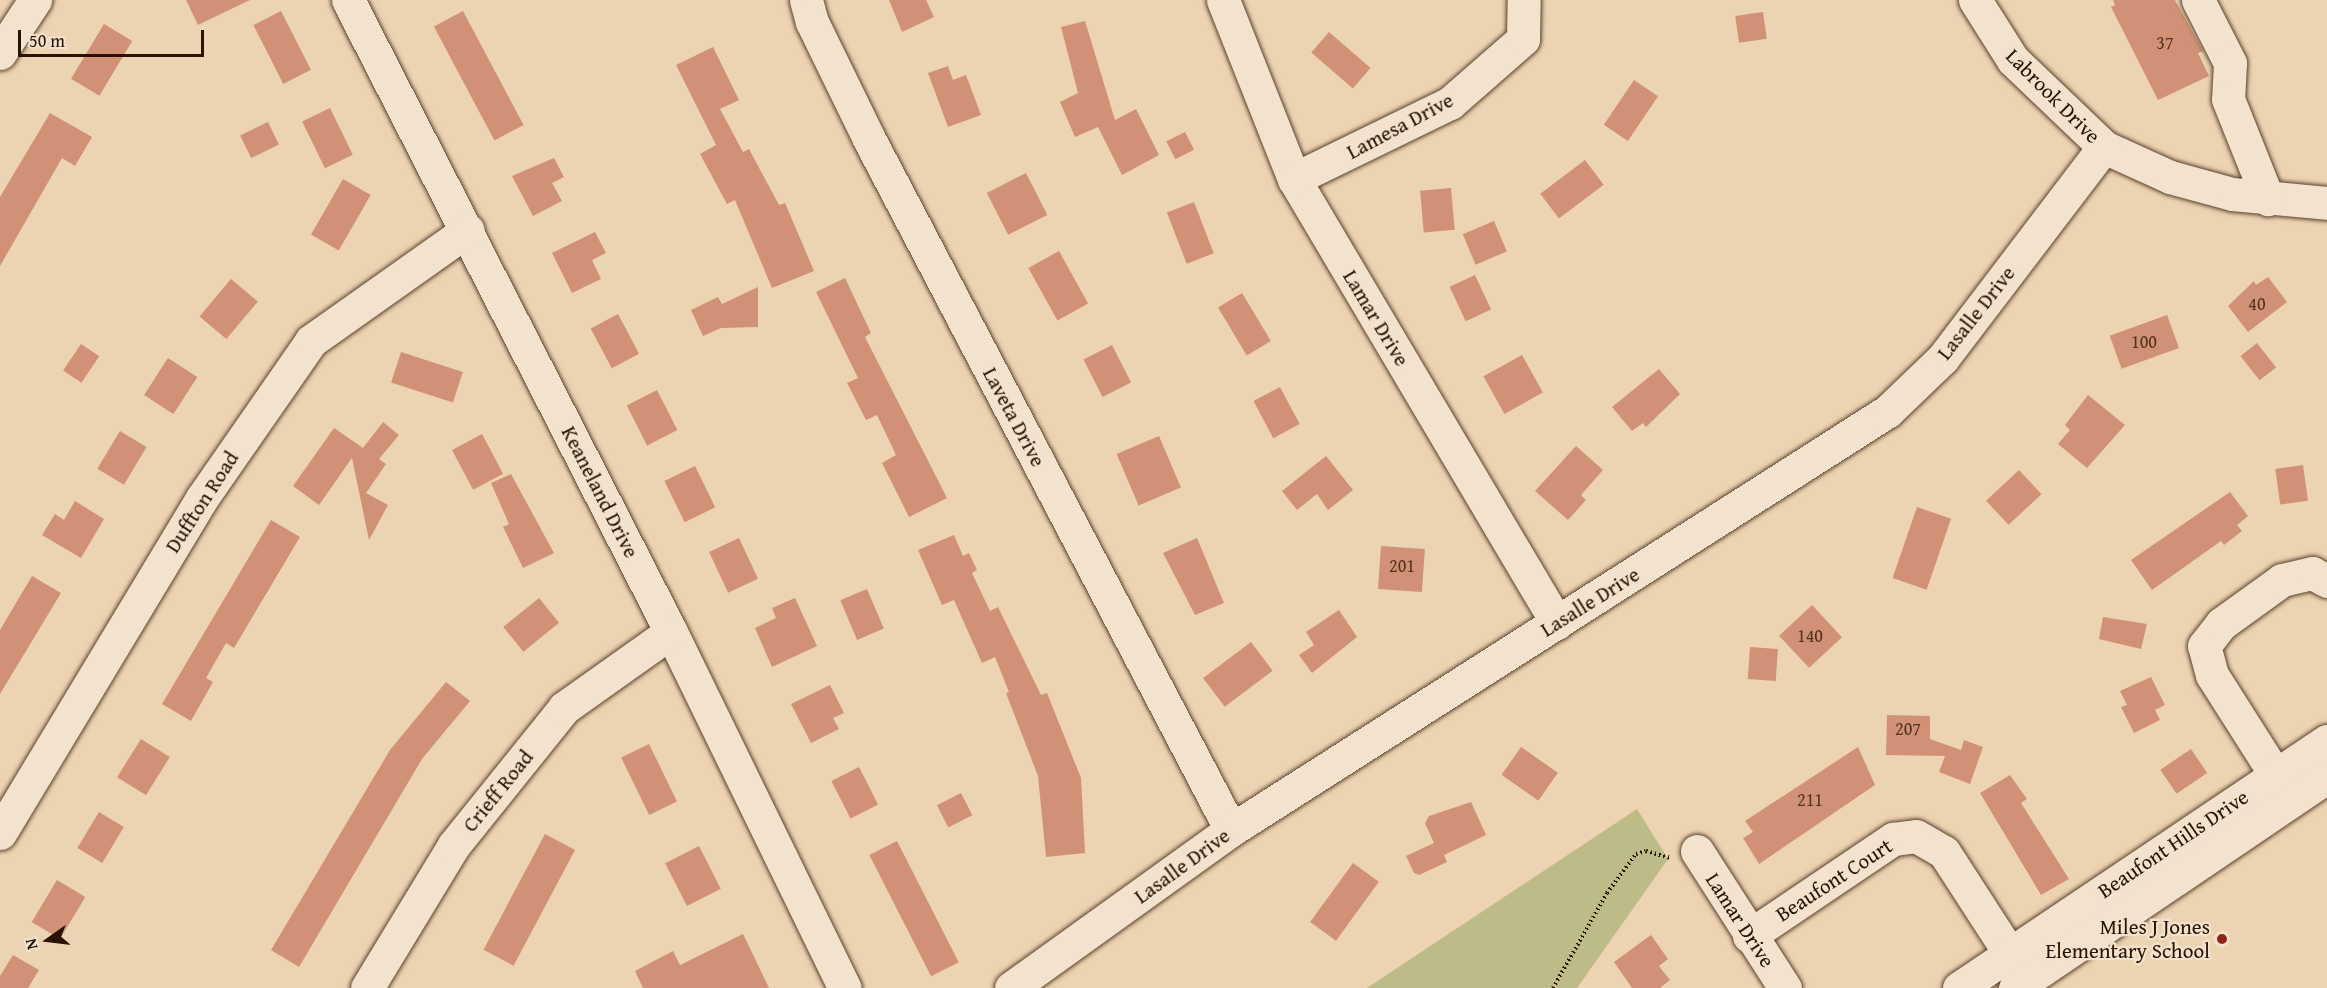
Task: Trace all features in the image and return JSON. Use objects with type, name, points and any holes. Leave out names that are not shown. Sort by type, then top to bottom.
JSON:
[{"type":"street","points":[[0,53],[35,0]]},
{"type":"street","name":"Keaneland Drive","points":[[348,0],[468,230],[670,632],[845,988]]},
{"type":"street","name":"Laveta Drive","points":[[806,0],[812,22],[869,139],[1231,830]]},
{"type":"street","name":"Lamar Drive","points":[[1223,0],[1294,179],[1557,623]]},
{"type":"street","name":"Lamesa Drive","points":[[1294,179],[1450,104],[1523,39],[1524,0]]},
{"type":"street","name":"Labrook Drive","points":[[1975,0],[2013,60],[2104,147],[2170,177],[2268,199],[2327,202]]},
{"type":"street","points":[[2198,0],[2230,63],[2228,99],[2268,199]]},
{"type":"street","name":"Lasalle Drive","points":[[1011,988],[1231,830],[1888,411],[1943,358],[2104,147]]},
{"type":"street","name":"Duffton Road","points":[[0,833],[202,498],[311,341],[468,230]]},
{"type":"street","points":[[2284,788],[2212,675],[2204,646],[2221,624],[2282,580],[2312,573],[2327,581]]},
{"type":"street","name":"Crieff Road","points":[[367,988],[454,845],[564,708],[670,632]]},
{"type":"street","name":"Beaufont Hills Drive","points":[[2019,986],[2284,788],[2327,741]]},
{"type":"street","name":"Beaufont Hills Drive","points":[[1959,988],[2010,954],[2284,788],[2327,777]]},
{"type":"street","name":"Beaufont Court","points":[[1749,936],[1893,839],[1916,836],[1944,852],[2010,954],[2019,986]]},
{"type":"street","name":"Lamar Drive","points":[[1696,851],[1749,936],[1785,988]]},
{"type":"path","points":[[1553,988],[1607,893],[1636,854],[1646,851],[1668,859],[1696,851]]},
{"type":"shaded area","points":[[1637,809],[1668,859],[1577,988],[1367,988]]},
{"type":"building","points":[[186,0],[250,0],[198,25]]},
{"type":"building","points":[[889,0],[926,0],[934,17],[902,32]]},
{"type":"building","points":[[2113,0],[2175,0],[2203,51],[2198,53],[2209,76],[2158,100],[2111,7],[2115,5]]},
{"type":"building","points":[[281,11],[311,70],[283,84],[253,25]]},
{"type":"building","points":[[463,11],[524,125],[494,140],[434,26]]},
{"type":"building","points":[[1763,12],[1767,39],[1739,43],[1735,16]]},
{"type":"building","points":[[1085,21],[1115,120],[1136,109],[1159,155],[1122,175],[1098,127],[1075,137],[1060,102],[1078,93],[1061,27]]},
{"type":"building","points":[[104,24],[132,41],[99,96],[71,79]]},
{"type":"building","points":[[1329,32],[1371,68],[1353,88],[1311,52]]},
{"type":"building","points":[[713,47],[739,100],[720,109],[743,152],[749,149],[779,205],[785,203],[814,271],[772,288],[735,200],[727,204],[700,154],[716,145],[676,65]]},
{"type":"building","points":[[948,66],[953,80],[966,75],[981,115],[948,127],[928,73]]},
{"type":"building","points":[[1634,80],[1658,96],[1628,141],[1604,125]]},
{"type":"building","points":[[330,108],[353,155],[325,168],[302,122]]},
{"type":"building","points":[[50,113],[92,137],[75,166],[62,158],[0,266],[0,197]]},
{"type":"building","points":[[268,122],[279,144],[251,158],[240,136]]},
{"type":"building","points":[[1185,132],[1194,150],[1175,159],[1166,142]]},
{"type":"building","points":[[554,158],[564,177],[552,183],[562,201],[533,216],[512,176]]},
{"type":"building","points":[[1585,160],[1604,185],[1559,218],[1540,194]]},
{"type":"building","points":[[1026,173],[1047,215],[1008,235],[987,193]]},
{"type":"building","points":[[343,179],[371,195],[339,250],[311,234]]},
{"type":"building","points":[[1451,188],[1455,230],[1424,233],[1420,191]]},
{"type":"building","points":[[1194,202],[1214,253],[1187,264],[1167,212]]},
{"type":"building","points":[[1494,221],[1507,251],[1476,265],[1463,234]]},
{"type":"building","points":[[595,232],[606,253],[592,260],[601,279],[572,293],[552,253]]},
{"type":"building","points":[[1059,251],[1088,303],[1057,320],[1028,268]]},
{"type":"building","points":[[1475,275],[1491,309],[1466,321],[1450,287]]},
{"type":"building","points":[[2268,277],[2287,302],[2248,332],[2228,306],[2254,281],[2256,285]]},
{"type":"building","points":[[845,278],[871,333],[865,337],[947,498],[909,517],[882,463],[896,455],[877,415],[866,420],[847,383],[858,378],[816,292]]},
{"type":"building","points":[[231,279],[258,301],[226,339],[200,317]]},
{"type":"building","points":[[758,287],[758,327],[721,328],[703,336],[691,310],[718,297],[722,304]]},
{"type":"building","points":[[1242,293],[1271,341],[1247,355],[1218,307]]},
{"type":"building","points":[[618,314],[639,354],[612,368],[591,329]]},
{"type":"building","points":[[2167,315],[2179,348],[2122,369],[2110,336]]},
{"type":"building","points":[[2257,343],[2276,367],[2260,380],[2240,356]]},
{"type":"building","points":[[81,344],[99,356],[81,383],[63,371]]},
{"type":"building","points":[[1112,345],[1131,382],[1103,397],[1083,360]]},
{"type":"building","points":[[401,352],[463,372],[453,403],[391,382]]},
{"type":"building","points":[[1522,355],[1543,393],[1504,414],[1484,376]]},
{"type":"building","points":[[168,358],[197,377],[173,414],[144,395]]},
{"type":"building","points":[[1659,369],[1680,394],[1646,427],[1643,423],[1632,431],[1612,407]]},
{"type":"building","points":[[1280,387],[1300,424],[1273,438],[1254,401]]},
{"type":"building","points":[[657,390],[677,430],[647,446],[627,405]]},
{"type":"building","points":[[2088,395],[2125,425],[2087,468],[2058,444],[2070,430],[2065,425]]},
{"type":"building","points":[[383,422],[399,435],[379,459],[386,464],[366,493],[388,505],[369,540],[352,458],[319,505],[293,486],[334,428],[363,448]]},
{"type":"building","points":[[120,431],[147,447],[124,485],[97,469]]},
{"type":"building","points":[[482,434],[503,474],[473,490],[452,450]]},
{"type":"building","points":[[1159,436],[1181,488],[1139,506],[1117,454]]},
{"type":"building","points":[[1576,446],[1603,470],[1581,495],[1586,500],[1568,520],[1535,491]]},
{"type":"building","points":[[1326,456],[1353,490],[1328,510],[1317,494],[1297,510],[1282,491]]},
{"type":"building","points":[[2303,465],[2308,501],[2280,505],[2275,469]]},
{"type":"building","points":[[695,466],[715,507],[685,522],[664,481]]},
{"type":"building","points":[[2019,470],[2042,494],[2009,525],[1986,501]]},
{"type":"building","points":[[511,474],[554,553],[523,568],[503,527],[509,524],[491,483]]},
{"type":"building","points":[[2230,492],[2248,516],[2237,525],[2242,531],[2224,545],[2221,541],[2152,590],[2131,560]]},
{"type":"building","points":[[75,501],[104,519],[81,558],[42,535],[55,514],[64,520]]},
{"type":"building","points":[[1917,507],[1951,519],[1927,590],[1893,578]]},
{"type":"building","points":[[271,520],[300,537],[234,648],[226,643],[206,678],[213,682],[191,721],[162,704]]},
{"type":"building","points":[[954,535],[963,556],[969,553],[977,570],[972,573],[990,611],[998,607],[1041,695],[1047,693],[1081,778],[1085,853],[1046,857],[1038,776],[1006,693],[1009,692],[995,657],[982,663],[954,600],[942,605],[918,550]]},
{"type":"building","points":[[739,538],[758,579],[728,593],[709,552]]},
{"type":"building","points":[[1197,538],[1224,603],[1195,615],[1163,553]]},
{"type":"building","points":[[1381,546],[1425,549],[1422,592],[1378,589]]},
{"type":"building","points":[[32,576],[61,593],[0,694],[0,630]]},
{"type":"building","points":[[867,589],[884,629],[857,640],[840,600]]},
{"type":"building","points":[[539,598],[559,623],[523,652],[503,627]]},
{"type":"building","points":[[795,598],[817,646],[772,667],[755,628],[776,618],[772,608]]},
{"type":"building","points":[[1812,605],[1842,637],[1809,668],[1779,636]]},
{"type":"building","points":[[1339,610],[1357,637],[1312,673],[1299,655],[1314,645],[1306,632]]},
{"type":"building","points":[[2103,617],[2147,624],[2141,649],[2099,639]]},
{"type":"building","points":[[1251,642],[1273,671],[1225,707],[1203,678]]},
{"type":"building","points":[[1750,647],[1778,649],[1776,681],[1748,679]]},
{"type":"building","points":[[2151,677],[2165,705],[2155,710],[2160,720],[2134,733],[2121,707],[2127,705],[2120,691]]},
{"type":"building","points":[[446,682],[470,701],[422,759],[299,967],[271,950],[390,750]]},
{"type":"building","points":[[830,685],[844,713],[833,718],[839,729],[811,743],[791,704]]},
{"type":"building","points":[[1887,715],[1930,716],[1930,739],[1961,750],[1964,740],[1983,747],[1970,784],[1939,772],[1945,756],[1886,755]]},
{"type":"building","points":[[141,739],[170,757],[146,795],[117,777]]},
{"type":"building","points":[[649,744],[677,802],[649,815],[621,758]]},
{"type":"building","points":[[1521,747],[1558,773],[1538,801],[1501,775]]},
{"type":"building","points":[[1858,747],[1875,785],[1759,864],[1743,838],[1753,832],[1745,821]]},
{"type":"building","points":[[2191,749],[2207,773],[2177,794],[2160,770]]},
{"type":"building","points":[[859,767],[878,804],[850,818],[831,781]]},
{"type":"building","points":[[2010,775],[2027,799],[2021,803],[2069,879],[2041,895],[1980,793]]},
{"type":"building","points":[[961,793],[972,815],[948,828],[937,805]]},
{"type":"building","points":[[1471,802],[1486,835],[1444,855],[1447,862],[1419,875],[1414,873],[1406,856],[1434,843],[1425,823],[1429,816]]},
{"type":"building","points":[[99,812],[124,827],[102,863],[77,848]]},
{"type":"building","points":[[545,834],[575,850],[514,966],[483,950]]},
{"type":"building","points":[[897,841],[959,962],[931,976],[869,855]]},
{"type":"building","points":[[699,846],[721,889],[687,906],[665,863]]},
{"type":"building","points":[[1353,863],[1379,882],[1336,941],[1310,922]]},
{"type":"building","points":[[57,880],[85,897],[60,939],[32,922]]},
{"type":"building","points":[[743,934],[769,988],[643,988],[635,971],[673,951],[680,965]]},
{"type":"building","points":[[1651,935],[1668,959],[1659,966],[1670,980],[1660,988],[1632,988],[1614,962]]},
{"type":"building","points":[[13,955],[39,970],[28,988],[0,988],[0,976]]},
{"type":"place","name":"Miles J Jones Elementary School","points":[[2222,939]]}]
